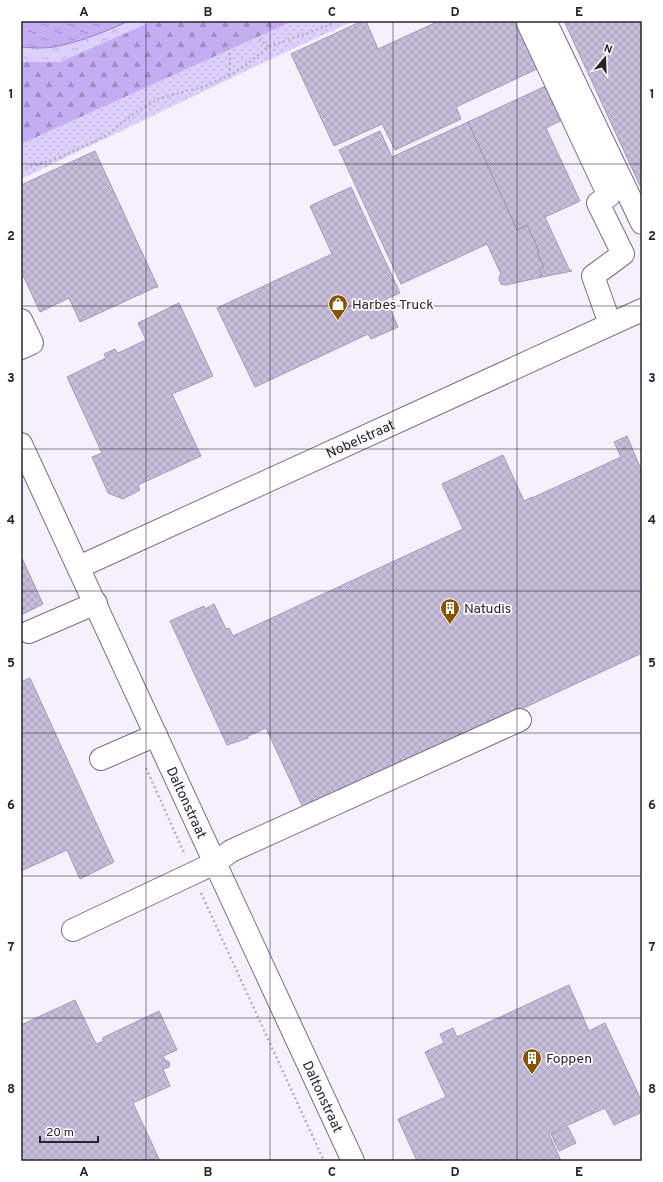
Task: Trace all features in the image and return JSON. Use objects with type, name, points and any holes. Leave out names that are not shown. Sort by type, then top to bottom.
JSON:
[{"type":"street","points":[[527,21],[609,196],[598,203],[623,254],[593,276],[610,324]]},
{"type":"street","points":[[549,29],[642,223]]},
{"type":"street","name":"Nobelstraat","points":[[79,567],[610,324],[640,317]]},
{"type":"street","points":[[21,320],[32,344],[21,348]]},
{"type":"street","name":"Daltonstraat","points":[[21,444],[156,734],[223,857],[353,1161]]},
{"type":"street","points":[[29,632],[96,603]]},
{"type":"street","points":[[73,930],[223,857],[520,720]]},
{"type":"street","points":[[101,759],[156,734]]},
{"type":"path","points":[[21,170],[58,158],[105,136],[139,110],[160,98],[206,86],[246,65],[268,47],[327,26],[336,21]]},
{"type":"path","points":[[229,75],[229,46],[231,40],[235,37],[254,37],[264,42],[268,47]]},
{"type":"path","name":"Daltonstraat","points":[[136,744],[192,873],[324,1161]]},
{"type":"green space","points":[[21,21],[153,21],[60,62],[21,62]]},
{"type":"green space","points":[[129,21],[293,21],[21,144],[21,47]]},
{"type":"green space","points":[[293,21],[354,21],[275,57],[21,179],[21,144]]},
{"type":"water","points":[[21,21],[129,21],[76,41],[53,47],[40,48],[21,47]]},
{"type":"building","points":[[362,21],[366,21],[378,49],[439,21],[517,21],[539,68],[456,107],[461,119],[395,150],[382,124],[334,146],[291,54]]},
{"type":"building","points":[[564,21],[642,21],[642,190]]},
{"type":"building","points":[[548,85],[564,119],[546,128],[580,201],[545,217],[570,271],[572,271],[542,277],[539,269],[544,267],[537,252],[539,251],[527,225],[517,230],[468,122]]},
{"type":"building","points":[[468,122],[517,230],[527,225],[539,251],[537,252],[544,267],[539,269],[542,277],[506,285],[501,284],[499,277],[501,274],[487,244],[401,284],[339,150],[380,131],[392,157]]},
{"type":"building","points":[[95,151],[158,287],[80,322],[69,298],[40,312],[21,271],[21,185]]},
{"type":"building","points":[[351,187],[400,293],[386,299],[398,327],[371,339],[368,334],[255,387],[217,308],[332,254],[310,206]]},
{"type":"building","points":[[179,303],[213,376],[172,394],[201,456],[138,485],[140,490],[123,499],[108,493],[92,457],[102,453],[67,377],[106,358],[104,354],[115,349],[118,353],[146,340],[138,323]]},
{"type":"building","name":"Natudis","points":[[627,436],[642,472],[642,653],[304,810],[266,728],[248,736],[248,738],[227,745],[170,621],[204,606],[205,609],[214,604],[226,629],[229,628],[233,636],[463,529],[442,484],[503,455],[524,501],[621,457],[614,442]]},
{"type":"building","points":[[21,556],[43,604],[21,615]]},
{"type":"building","points":[[30,678],[114,862],[80,879],[67,850],[21,871],[21,682]]},
{"type":"building","name":"Foppen","points":[[569,985],[589,1031],[605,1023],[642,1102],[642,1112],[614,1125],[605,1108],[549,1134],[561,1161],[417,1161],[398,1119],[446,1097],[425,1052],[444,1043],[440,1034],[453,1028],[457,1037]]},
{"type":"building","points":[[75,1000],[96,1044],[104,1041],[102,1038],[159,1011],[177,1050],[163,1056],[166,1061],[170,1063],[169,1067],[163,1069],[170,1086],[133,1103],[160,1161],[21,1161],[21,1025]]},
{"type":"building","points":[[568,1127],[576,1143],[559,1151],[551,1134]]},
{"type":"place","name":"Harbes Truck","points":[[338,321]]},
{"type":"place","name":"Natudis","points":[[450,625]]},
{"type":"place","name":"Foppen","points":[[532,1075]]}]
